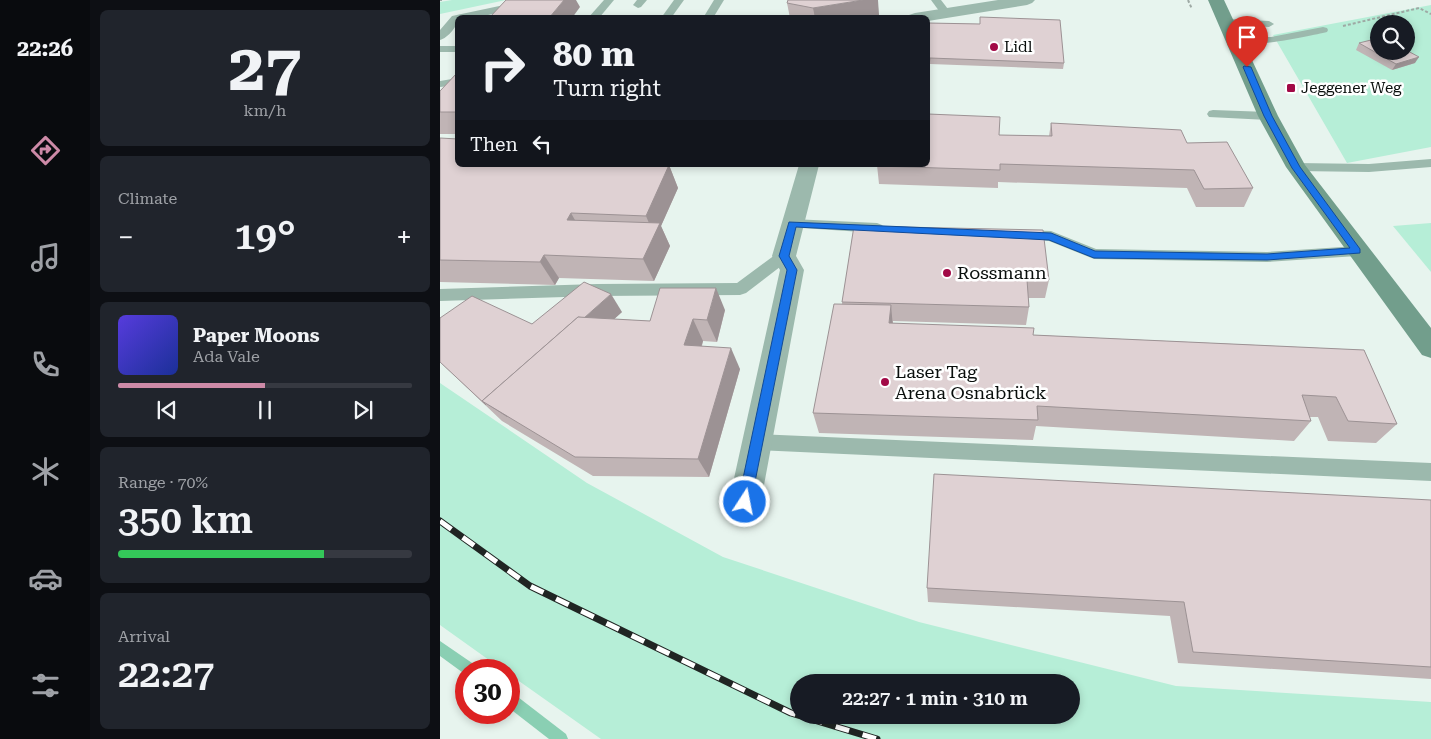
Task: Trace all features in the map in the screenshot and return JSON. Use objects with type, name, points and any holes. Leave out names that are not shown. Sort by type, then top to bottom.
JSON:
[{"type":"main road","points":[[1216,0],[1268,116],[1296,168],[1431,348]]},
{"type":"street","points":[[930,16],[1027,0]]},
{"type":"street","points":[[745,502],[792,270],[784,256],[808,167]]},
{"type":"lane","points":[[471,15],[541,0]]},
{"type":"lane","points":[[596,15],[609,0]]},
{"type":"lane","points":[[668,15],[679,0]]},
{"type":"lane","points":[[710,15],[719,0]]},
{"type":"lane","points":[[936,0],[946,13]]},
{"type":"lane","points":[[501,15],[508,7]]},
{"type":"lane","points":[[440,22],[455,18]]},
{"type":"lane","points":[[440,37],[455,20]]},
{"type":"lane","points":[[1231,31],[1268,24]]},
{"type":"lane","points":[[1231,31],[1272,40],[1322,30]]},
{"type":"lane","points":[[440,49],[455,49]]},
{"type":"lane","points":[[440,84],[455,81]]},
{"type":"lane","points":[[1213,114],[1268,116]]},
{"type":"lane","points":[[1296,168],[1369,168],[1431,163]]},
{"type":"lane","points":[[792,224],[892,229]]},
{"type":"lane","points":[[1001,234],[1051,236],[1094,254],[1267,257],[1357,251]]},
{"type":"lane","points":[[440,294],[740,289],[784,256]]},
{"type":"lane","points":[[757,442],[1431,472]]},
{"type":"path","points":[[1322,30],[1419,8],[1431,14]]},
{"type":"green space","points":[[452,0],[506,0],[440,14],[440,2]]},
{"type":"green space","points":[[1431,5],[1431,147],[1347,163],[1273,35],[1370,17],[1370,60],[1415,60],[1415,15],[1378,15]]},
{"type":"green space","points":[[1431,223],[1431,272],[1393,226]]},
{"type":"green space","points":[[440,383],[587,483],[723,557],[919,622],[1176,686],[1431,702],[1431,739],[601,739],[520,682],[520,659],[488,659],[440,625]]},
{"type":"building","points":[[506,0],[564,0],[552,15],[492,15]]},
{"type":"building","points":[[788,0],[863,0],[813,8],[787,3]]},
{"type":"building","name":"Lidl","points":[[980,17],[1060,20],[1064,63],[930,58],[930,23],[980,24]]},
{"type":"building","points":[[1370,40],[1370,49],[1359,43]]},
{"type":"building","points":[[1389,60],[1409,60],[1396,64]]},
{"type":"building","points":[[455,75],[455,112],[440,112],[440,91]]},
{"type":"building","points":[[930,114],[1000,117],[999,135],[1052,136],[1051,123],[1181,130],[1187,143],[1227,142],[1253,188],[1204,189],[1194,170],[1000,164],[1000,170],[908,167],[930,167]]},
{"type":"building","points":[[440,138],[455,139],[455,167],[668,167],[646,216],[571,213],[567,220],[660,223],[643,259],[544,255],[540,262],[440,260]]},
{"type":"building","name":"Rossmann","points":[[854,226],[1043,230],[1049,280],[1027,280],[1029,307],[842,302]]},
{"type":"building","points":[[584,282],[611,294],[584,318],[578,317],[482,401],[486,405],[440,362],[440,318],[472,296],[532,324]]},
{"type":"building","points":[[660,288],[716,288],[707,320],[693,319],[684,345],[731,348],[698,459],[575,457],[482,401],[578,317],[650,321]]},
{"type":"building","points":[[834,304],[891,305],[889,323],[1034,328],[1033,335],[1364,350],[1397,424],[1348,421],[1336,397],[1302,395],[1311,421],[1037,406],[1038,420],[813,413]]},
{"type":"building","points":[[934,474],[1431,500],[1431,667],[1193,652],[1184,602],[927,588]]},
{"type":"waterway","points":[[440,648],[455,659]]},
{"type":"waterway","points":[[520,707],[561,739]]},
{"type":"railway","points":[[440,521],[530,586],[791,713],[877,739]]},
{"type":"place","name":"Lidl","points":[[994,47]]},
{"type":"place","name":"Jeggener Weg","points":[[1291,88]]},
{"type":"place","name":"Rossmann","points":[[947,273]]},
{"type":"place","name":"Laser Tag Arena Osnabrück","points":[[885,382]]},
{"type":"route","points":[[745,502],[792,270],[784,256],[792,224],[1051,236],[1094,254],[1267,257],[1357,251],[1296,168],[1268,116],[1247,67]]}]
